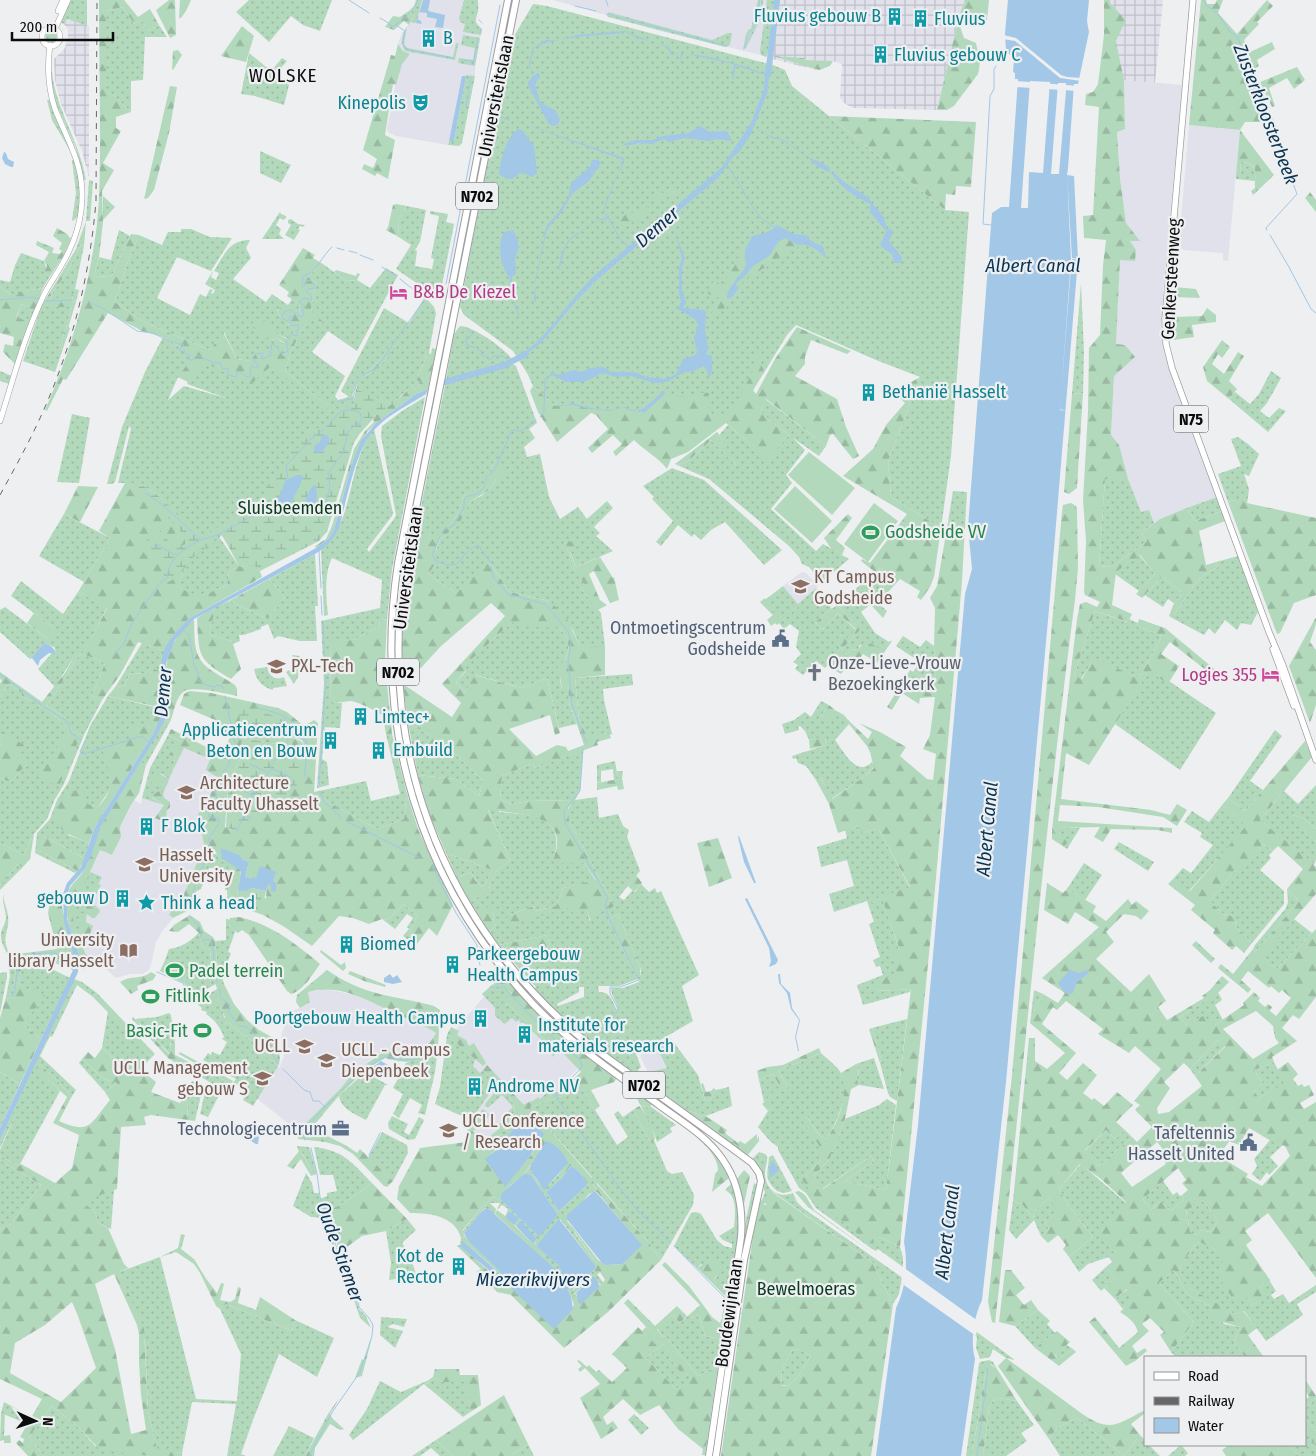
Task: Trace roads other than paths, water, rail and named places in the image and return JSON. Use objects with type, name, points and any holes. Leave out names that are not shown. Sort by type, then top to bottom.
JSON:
[{"type":"highway","name":"Universiteitslaan","points":[[508,0],[415,471],[394,590],[390,665],[402,759],[420,823],[437,865],[458,905],[483,943],[511,979],[535,1006],[572,1040],[708,1142],[719,1154],[730,1171]]},
{"type":"highway","name":"Universiteitslaan","points":[[516,0],[418,495],[401,591],[397,666],[409,758],[428,822],[448,869],[474,915],[506,960],[548,1007],[592,1046],[752,1163],[759,1173],[761,1181]]},
{"type":"highway","name":"Boudewijnlaan","points":[[709,1456],[740,1237],[741,1208],[730,1171]]},
{"type":"highway","name":"Boudewijnlaan","points":[[716,1456],[746,1251],[761,1181]]},
{"type":"main road","points":[[54,29],[63,0]]},
{"type":"main road","points":[[54,29],[68,0]]},
{"type":"main road","name":"Genkersteenweg","points":[[1193,0],[1165,319],[1166,344],[1172,368],[1282,663],[1316,760]]},
{"type":"main road","points":[[47,29],[54,29],[60,34],[60,39],[55,44],[50,45],[45,42],[43,35],[47,29]]},
{"type":"main road","points":[[0,421],[42,299],[73,244],[82,200],[82,180],[78,160],[51,93],[48,67],[50,45]]},
{"type":"water","points":[[423,0],[430,0],[428,11],[445,15],[443,28],[435,27],[437,19],[427,17],[427,13],[419,12]]},
{"type":"water","name":"Albert Canal","points":[[1008,0],[1089,0],[1087,21],[1089,32],[1078,84],[1074,84],[1067,175],[1074,176],[1078,259],[1049,609],[1006,1082],[982,1300],[974,1329],[975,1359],[961,1456],[876,1456],[896,1308],[905,1276],[904,1242],[918,1125],[965,594],[972,569],[968,527],[992,213],[1001,207],[1009,207],[1018,79],[1015,79],[1015,73],[1013,72],[1014,59],[1006,51],[1005,33]],"holes":[[[1030,81],[1050,82],[1043,173],[1029,172],[1028,208],[1021,208]],[[1058,83],[1066,83],[1066,91],[1059,174],[1051,174]]]},
{"type":"water","points":[[419,14],[418,20],[422,24],[416,23]]},
{"type":"water","points":[[625,31],[649,40],[641,39],[625,32],[576,37],[548,42],[534,48],[530,65],[534,76],[537,73],[540,74],[535,84],[540,102],[556,111],[560,120],[557,125],[552,126],[548,123],[528,85],[533,76],[529,64],[533,48],[546,40]]},
{"type":"water","points":[[656,43],[669,47],[672,54],[677,54],[671,55],[668,48]]},
{"type":"water","points":[[687,54],[706,57],[733,64]]},
{"type":"water","points":[[734,64],[765,74],[766,65],[771,67],[768,91],[751,134],[740,151],[733,157],[718,178],[600,277],[577,300],[540,344],[519,359],[517,358],[539,340],[596,274],[722,167],[751,123],[764,89],[765,75],[736,65],[732,79]]},
{"type":"water","points":[[462,76],[466,76],[454,141],[449,141]]},
{"type":"water","points":[[510,119],[624,158],[624,160]]},
{"type":"water","points":[[700,126],[710,132],[727,131],[732,141],[717,139],[708,141],[685,138],[668,142],[665,139],[651,144],[639,143],[626,146],[623,144],[637,140],[652,140],[663,136],[689,133]]},
{"type":"water","points":[[519,129],[522,130],[534,146],[537,173],[532,177],[521,172],[513,179],[505,178],[499,174],[503,156],[511,136]]},
{"type":"water","points":[[764,133],[782,139],[831,170],[828,172],[782,140],[772,138]]},
{"type":"water","points":[[4,152],[8,159],[14,162],[13,167],[5,164],[2,158]]},
{"type":"water","points":[[592,160],[598,160],[601,163],[589,181],[572,194],[561,213],[547,229],[535,284],[536,302],[534,300],[535,281],[547,225],[568,199],[571,183],[590,167]]},
{"type":"water","points":[[624,160],[605,207],[605,213],[609,218],[596,221],[607,218],[604,211],[605,204]]},
{"type":"water","points":[[833,172],[844,182],[869,198],[884,217],[887,230],[891,229],[893,232],[889,241],[902,257],[901,263],[894,263],[892,254],[880,246],[886,231],[870,212],[870,204],[845,188],[832,174]]},
{"type":"water","points":[[669,224],[679,243],[685,258],[682,268],[682,291],[686,302],[683,308],[704,310],[706,312],[705,330],[708,348],[706,354],[712,356],[710,377],[704,366],[694,371],[684,372],[662,383],[654,383],[632,376],[616,377],[603,373],[584,382],[566,382],[552,375],[544,381],[552,372],[558,375],[574,370],[582,372],[590,368],[603,367],[611,372],[635,372],[646,377],[666,379],[676,374],[683,359],[696,355],[694,338],[698,325],[695,319],[678,309],[681,302],[679,268],[682,258],[677,240]]},
{"type":"water","points":[[776,225],[794,234],[805,235],[814,243],[823,246],[826,258],[814,248],[798,245],[785,238],[778,242],[770,255],[753,266],[736,283],[738,289],[732,297],[727,299],[731,286],[745,267],[745,251],[752,236],[765,233],[775,228]]},
{"type":"water","points":[[584,229],[570,240],[565,248],[559,271],[564,248],[570,239],[573,236]]},
{"type":"water","points":[[513,230],[518,246],[521,247],[518,249],[515,258],[516,273],[512,277],[511,290],[510,277],[504,269],[500,248],[502,236],[505,232]]},
{"type":"water","name":"Demer","points":[[428,389],[426,394],[386,419],[368,437],[357,461],[340,525],[336,534],[327,545],[315,554],[194,619],[175,640],[166,663],[168,700],[165,720],[101,826],[85,869],[70,886],[67,895],[67,919],[79,956],[78,972],[0,1140],[0,1128],[73,970],[75,961],[64,921],[63,894],[67,883],[81,867],[95,827],[158,724],[163,704],[162,661],[166,646],[188,619],[316,548],[329,538],[334,530],[351,467],[361,441],[375,424],[416,394]]},
{"type":"water","points":[[664,391],[665,394],[644,413],[641,411],[638,413],[639,410],[632,411],[623,407],[632,410],[643,409]]},
{"type":"water","points":[[572,403],[596,409],[610,410],[618,408],[610,411],[591,409],[572,405],[557,405]]},
{"type":"water","points":[[322,435],[327,435],[329,442],[322,452],[317,453],[314,450],[314,446],[320,442]]},
{"type":"water","points":[[297,475],[302,475],[303,477],[292,500],[286,510],[278,511],[275,501],[280,495],[285,481]]},
{"type":"water","points":[[314,485],[316,486],[317,497],[315,509],[310,511],[306,506],[306,499]]},
{"type":"water","points":[[44,643],[51,646],[56,652],[53,654],[49,653],[40,660],[38,666],[32,658]]},
{"type":"water","points":[[739,836],[756,883],[754,883],[744,862]]},
{"type":"water","points":[[221,848],[239,855],[242,859],[249,862],[245,877],[256,878],[260,866],[276,872],[273,880],[277,885],[275,892],[271,891],[271,885],[268,884],[266,891],[252,888],[246,891],[238,891],[241,871],[222,858]]},
{"type":"water","points":[[747,898],[778,960],[776,964],[769,967],[771,961],[769,948],[745,899]]},
{"type":"water","points":[[1070,970],[1080,973],[1086,970],[1089,972],[1077,982],[1074,992],[1071,994],[1065,993],[1058,983]]},
{"type":"water","points":[[390,974],[393,978],[397,975],[402,982],[393,984],[384,982],[384,978]]},
{"type":"water","points":[[778,974],[780,974],[781,984],[790,993],[792,1008],[800,1020],[796,1037],[799,1051],[795,1037],[799,1020],[791,1009],[787,993],[779,983]]},
{"type":"water","points":[[381,1061],[388,1065],[383,1074],[373,1068],[370,1071],[380,1078],[369,1072],[370,1069]]},
{"type":"water","points":[[523,1114],[544,1134],[528,1159],[505,1187],[485,1159],[499,1148]]},
{"type":"water","points":[[252,1131],[259,1135],[258,1144],[246,1138]]},
{"type":"water","points":[[546,1141],[559,1149],[568,1163],[544,1190],[529,1168]]},
{"type":"water","points":[[773,1161],[779,1170],[770,1178],[769,1170]]},
{"type":"water","points":[[570,1166],[581,1174],[587,1185],[559,1211],[546,1192],[562,1178]]},
{"type":"water","name":"Miezerikvijvers","points":[[525,1173],[531,1175],[558,1215],[538,1236],[500,1199],[502,1193]]},
{"type":"water","name":"Miezerikvijvers","points":[[593,1192],[596,1192],[642,1245],[623,1264],[606,1265],[602,1263],[566,1218]]},
{"type":"water","name":"Miezerikvijvers","points":[[486,1208],[560,1273],[571,1297],[573,1309],[554,1329],[499,1277],[501,1272],[468,1241],[464,1233]]},
{"type":"water","name":"Miezerikvijvers","points":[[510,1211],[519,1219],[514,1225],[505,1217]]},
{"type":"water","name":"Miezerikvijvers","points":[[559,1219],[596,1266],[572,1290],[558,1265],[536,1246]]},
{"type":"water","name":"Miezerikvijvers","points":[[521,1221],[537,1239],[533,1244],[516,1226]]},
{"type":"water","points":[[464,1242],[497,1271],[496,1276],[461,1247],[460,1245]]},
{"type":"water","name":"Miezerikvijvers","points":[[592,1277],[595,1277],[600,1286],[579,1304],[576,1293]]},
{"type":"waterway","points":[[349,0],[369,13]]},
{"type":"waterway","points":[[380,18],[391,26],[394,25],[407,16],[418,0]]},
{"type":"waterway","points":[[606,0],[608,6]]},
{"type":"waterway","points":[[744,48],[758,21],[760,0]]},
{"type":"waterway","name":"Demer","points":[[768,75],[777,0]]},
{"type":"waterway","name":"Zusterkloosterbeek","points":[[1204,0],[1206,5],[1219,15],[1229,31],[1238,38],[1297,194],[1266,228],[1267,230]]},
{"type":"waterway","points":[[446,284],[500,5]]},
{"type":"waterway","points":[[575,6],[596,11]]},
{"type":"waterway","points":[[607,14],[727,46]]},
{"type":"waterway","points":[[479,20],[482,23]]},
{"type":"waterway","points":[[396,25],[405,31],[402,43],[406,49],[453,58]]},
{"type":"waterway","points":[[480,33],[481,29]]},
{"type":"waterway","points":[[473,65],[478,38]]},
{"type":"waterway","points":[[461,60],[473,61]]},
{"type":"waterway","points":[[991,225],[983,224],[990,96],[994,89],[994,69],[996,66]]},
{"type":"waterway","points":[[466,107],[471,77]]},
{"type":"waterway","points":[[500,117],[509,120]]},
{"type":"waterway","points":[[620,170],[624,159]]},
{"type":"waterway","points":[[727,164],[739,184]]},
{"type":"waterway","points":[[740,185],[748,200]]},
{"type":"waterway","points":[[559,212],[568,198]]},
{"type":"waterway","points":[[750,203],[760,217],[775,228]]},
{"type":"waterway","points":[[608,217],[620,239],[630,248]]},
{"type":"waterway","points":[[543,237],[547,227]]},
{"type":"waterway","name":"Zusterkloosterbeek","points":[[1270,235],[1311,309],[1316,313]]},
{"type":"waterway","points":[[88,301],[104,309],[137,331],[153,333],[169,341],[184,345],[179,350],[184,350],[185,353],[190,355],[189,360],[192,360],[197,355],[214,363],[220,363],[223,369],[228,368],[228,375],[236,377],[238,371],[250,377],[251,366],[257,368],[258,363],[254,361],[253,357],[255,354],[263,353],[261,359],[270,356],[272,344],[282,354],[288,351],[286,340],[292,334],[297,336],[299,328],[298,325],[290,326],[293,317],[291,316],[288,321],[281,318],[285,311],[291,310],[295,314],[298,313],[300,317],[304,315],[302,309],[305,306],[299,302],[304,298],[311,300],[312,297],[306,291],[315,288],[315,285],[310,280],[307,281],[304,287],[302,285],[303,276],[312,272],[332,247]]},
{"type":"waterway","points":[[337,248],[344,250]]},
{"type":"waterway","points":[[349,251],[357,253]]},
{"type":"waterway","points":[[360,255],[373,260]]},
{"type":"waterway","points":[[382,267],[396,276]]},
{"type":"waterway","points":[[400,279],[419,294]]},
{"type":"waterway","points":[[0,300],[32,297],[38,299]]},
{"type":"waterway","points":[[338,401],[352,399],[355,392],[355,383],[363,375],[375,369],[425,299]]},
{"type":"waterway","points":[[45,301],[72,300]]},
{"type":"waterway","points":[[468,330],[473,334],[466,340],[467,345],[481,350],[482,355],[491,360],[493,356],[503,356],[510,363]]},
{"type":"waterway","name":"Demer","points":[[445,382],[505,365],[526,354]]},
{"type":"waterway","points":[[540,417],[544,411],[545,379]]},
{"type":"waterway","points":[[326,428],[340,413],[348,410],[360,413],[362,419],[359,423],[361,426]]},
{"type":"waterway","points":[[442,533],[443,530],[453,526],[464,508],[466,497],[479,493],[483,489],[487,476],[494,471],[512,430],[521,431],[536,420]]},
{"type":"waterway","points":[[328,516],[325,515],[324,509],[330,487],[328,473],[343,453],[348,432],[351,428],[360,424]]},
{"type":"waterway","points":[[288,479],[286,466],[311,439],[323,430]]},
{"type":"waterway","points":[[145,493],[164,506],[201,540],[217,535],[262,511],[267,506],[275,504]]},
{"type":"waterway","points":[[440,536],[432,555],[436,561],[452,565],[457,564],[466,553],[478,545],[491,563]]},
{"type":"waterway","points":[[115,655],[124,643],[132,623],[159,584],[167,578],[168,571],[174,560],[182,551],[199,541]]},
{"type":"waterway","points":[[153,546],[157,544],[173,554],[177,554]]},
{"type":"waterway","points":[[319,551],[321,588]]},
{"type":"waterway","points":[[491,566],[493,577],[508,594],[545,604],[568,631],[571,642],[568,662],[572,705],[586,742]]},
{"type":"waterway","points":[[321,596],[322,615]]},
{"type":"waterway","points":[[319,785],[326,682],[323,621]]},
{"type":"waterway","name":"Oude Stiemer","points":[[182,629],[189,635],[194,665],[198,673],[197,679],[205,685],[222,686],[223,689]]},
{"type":"waterway","points":[[0,674],[69,723],[71,733],[81,740]]},
{"type":"waterway","name":"Oude Stiemer","points":[[210,848],[209,838],[219,823],[219,818],[209,817],[207,806],[218,804],[215,791],[222,784],[223,772],[228,766],[235,743],[225,696]]},
{"type":"waterway","points":[[255,707],[287,718],[300,729],[307,745],[304,777]]},
{"type":"waterway","points":[[286,717],[280,733],[290,737],[293,735],[305,741]]},
{"type":"waterway","points":[[85,741],[80,752],[84,754],[142,736],[149,743]]},
{"type":"waterway","points":[[237,831],[254,792],[271,770],[271,766],[290,737]]},
{"type":"waterway","points":[[285,747],[296,750]]},
{"type":"waterway","points":[[583,749],[580,791],[564,811],[565,823],[608,898],[605,905],[609,919],[639,980],[620,987],[610,987],[610,993],[618,1009],[602,1037]]},
{"type":"waterway","points":[[250,764],[267,772]]},
{"type":"waterway","points":[[271,768],[291,777]]},
{"type":"waterway","points":[[265,778],[273,783]]},
{"type":"waterway","points":[[248,781],[258,787]]},
{"type":"waterway","points":[[240,788],[252,796]]},
{"type":"waterway","points":[[319,791],[326,803],[342,818]]},
{"type":"waterway","points":[[254,792],[266,801]]},
{"type":"waterway","points":[[245,815],[251,818]]},
{"type":"waterway","points":[[346,821],[420,858]]},
{"type":"waterway","name":"Oude Stiemer","points":[[185,910],[178,899],[180,897],[186,901],[190,900],[208,852]]},
{"type":"waterway","points":[[432,866],[456,913],[477,945],[480,965]]},
{"type":"waterway","name":"Oude Stiemer","points":[[189,916],[200,927],[201,938],[203,940],[210,939],[217,982]]},
{"type":"waterway","points":[[20,957],[54,953],[76,963]]},
{"type":"waterway","points":[[10,996],[14,994],[18,966]]},
{"type":"waterway","points":[[157,972],[183,983],[190,998]]},
{"type":"waterway","points":[[490,987],[504,987],[549,1034],[581,1061],[582,1067],[556,1096],[636,1209],[671,1243]]},
{"type":"waterway","name":"Oude Stiemer","points":[[220,989],[220,997],[230,1005],[228,1011],[235,1021],[240,1026],[247,1027],[264,1044],[279,1064]]},
{"type":"waterway","points":[[341,1091],[367,1067],[387,1056],[408,1060],[423,1055],[436,1047]]},
{"type":"waterway","name":"Oude Stiemer","points":[[283,1069],[304,1090],[310,1092],[313,1101],[319,1101],[325,1107],[302,1131],[305,1140]]},
{"type":"waterway","points":[[325,1107],[337,1095]]},
{"type":"waterway","points":[[369,1155],[380,1133]]},
{"type":"waterway","name":"Oude Stiemer","points":[[309,1456],[333,1411],[360,1372],[372,1336],[373,1325],[359,1307],[358,1299],[347,1271],[345,1258],[337,1249],[320,1197],[311,1148]]},
{"type":"waterway","points":[[674,1246],[725,1298]]},
{"type":"waterway","points":[[977,1456],[988,1369],[986,1368]]},
{"type":"railway","points":[[0,495],[35,429],[55,382],[72,332],[85,280],[96,201],[97,0]]},
{"type":"place","name":"Fluvius gebouw B","points":[[895,16]]},
{"type":"place","name":"Fluvius","points":[[920,19]]},
{"type":"place","name":"B","points":[[429,38]]},
{"type":"place","name":"Fluvius gebouw C","points":[[880,55]]},
{"type":"place","name":"Kinepolis","points":[[420,103]]},
{"type":"place","name":"B&B De Kiezel","points":[[399,292]]},
{"type":"place","name":"Bethanië Hasselt","points":[[868,392]]},
{"type":"place","name":"Godsheide VV","points":[[871,532]]},
{"type":"place","name":"KT Campus Godsheide","points":[[800,587]]},
{"type":"place","name":"Ontmoetingscentrum Godsheide","points":[[780,638]]},
{"type":"place","name":"PXL-Tech","points":[[277,666]]},
{"type":"place","name":"Onze-Lieve-Vrouw Bezoekingkerk","points":[[814,673]]},
{"type":"place","name":"Logies 355","points":[[1271,675]]},
{"type":"place","name":"Limtec+","points":[[360,717]]},
{"type":"place","name":"Applicatiecentrum Beton en Bouw","points":[[331,740]]},
{"type":"place","name":"Embuild","points":[[379,750]]},
{"type":"place","name":"Architecture Faculty Uhasselt","points":[[186,793]]},
{"type":"place","name":"F Blok","points":[[147,826]]},
{"type":"place","name":"Hasselt University","points":[[145,865]]},
{"type":"place","name":"gebouw D","points":[[123,898]]},
{"type":"place","name":"Think a head","points":[[147,903]]},
{"type":"place","name":"Biomed","points":[[346,944]]},
{"type":"place","name":"University library Hasselt","points":[[128,950]]},
{"type":"place","name":"Parkeergebouw Health Campus","points":[[453,964]]},
{"type":"place","name":"Padel terrein","points":[[175,971]]},
{"type":"place","name":"Fitlink","points":[[151,996]]},
{"type":"place","name":"Poortgebouw Health Campus","points":[[480,1018]]},
{"type":"place","name":"Basic-Fit","points":[[202,1031]]},
{"type":"place","name":"Institute for materials research","points":[[524,1035]]},
{"type":"place","name":"UCLL","points":[[304,1046]]},
{"type":"place","name":"UCLL - Campus Diepenbeek","points":[[327,1060]]},
{"type":"place","name":"UCLL Management gebouw S","points":[[262,1078]]},
{"type":"place","name":"Androme NV","points":[[474,1086]]},
{"type":"place","name":"Technologiecentrum","points":[[341,1129]]},
{"type":"place","name":"UCLL Conference / Research","points":[[448,1131]]},
{"type":"place","name":"Tafeltennis Hasselt United","points":[[1249,1143]]},
{"type":"place","name":"Kot de Rector","points":[[458,1266]]},
{"type":"district","name":"WOLSKE","points":[[283,75]]},
{"type":"park label","name":"Sluisbeemden","points":[[290,508]]},
{"type":"park label","name":"Bewelmoeras","points":[[806,1289]]}]
